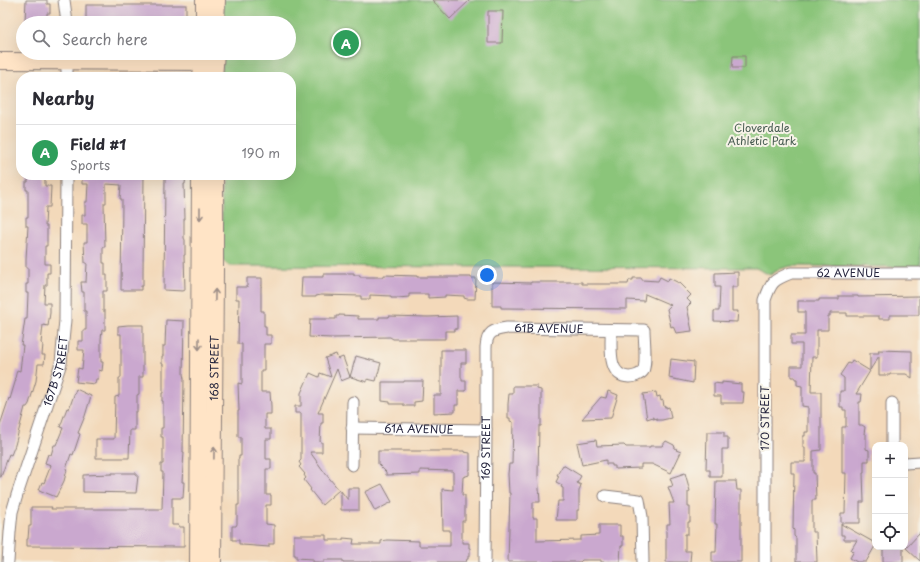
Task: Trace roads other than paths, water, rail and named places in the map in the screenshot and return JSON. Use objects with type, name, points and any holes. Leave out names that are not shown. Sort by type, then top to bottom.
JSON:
[{"type":"main road","points":[[204,0],[204,16]]},
{"type":"main road","points":[[216,0],[216,16]]},
{"type":"main road","points":[[0,61],[67,64],[209,64]]},
{"type":"main road","name":"168 STREET","points":[[198,562],[200,180]]},
{"type":"main road","name":"168 STREET","points":[[213,562],[214,180]]},
{"type":"main road","points":[[199,458],[205,487],[205,552],[207,562]]},
{"type":"street","points":[[64,0],[66,16]]},
{"type":"street","name":"167B STREET","points":[[8,562],[12,512],[61,362],[65,320],[66,180]]},
{"type":"street","name":"62 AVENUE","points":[[777,278],[791,273],[920,273]]},
{"type":"street","name":"170 STREET","points":[[765,562],[765,300],[769,288],[777,278]]},
{"type":"street","name":"61B AVENUE","points":[[489,334],[496,329],[507,328],[644,330],[644,364],[643,370],[638,375],[629,377],[616,372],[612,365],[611,330]]},
{"type":"street","name":"169 STREET","points":[[485,562],[486,340],[489,334]]},
{"type":"street","points":[[352,465],[353,402]]},
{"type":"street","points":[[892,403],[892,442]]},
{"type":"street","name":"61A AVENUE","points":[[352,428],[486,430]]},
{"type":"street","points":[[908,463],[920,462]]},
{"type":"street","points":[[605,496],[639,500],[642,517],[643,562]]},
{"type":"place","name":"Field #1","points":[[346,43]]},
{"type":"park label","name":"Cloverdale Athletic Park","points":[[762,134]]}]
